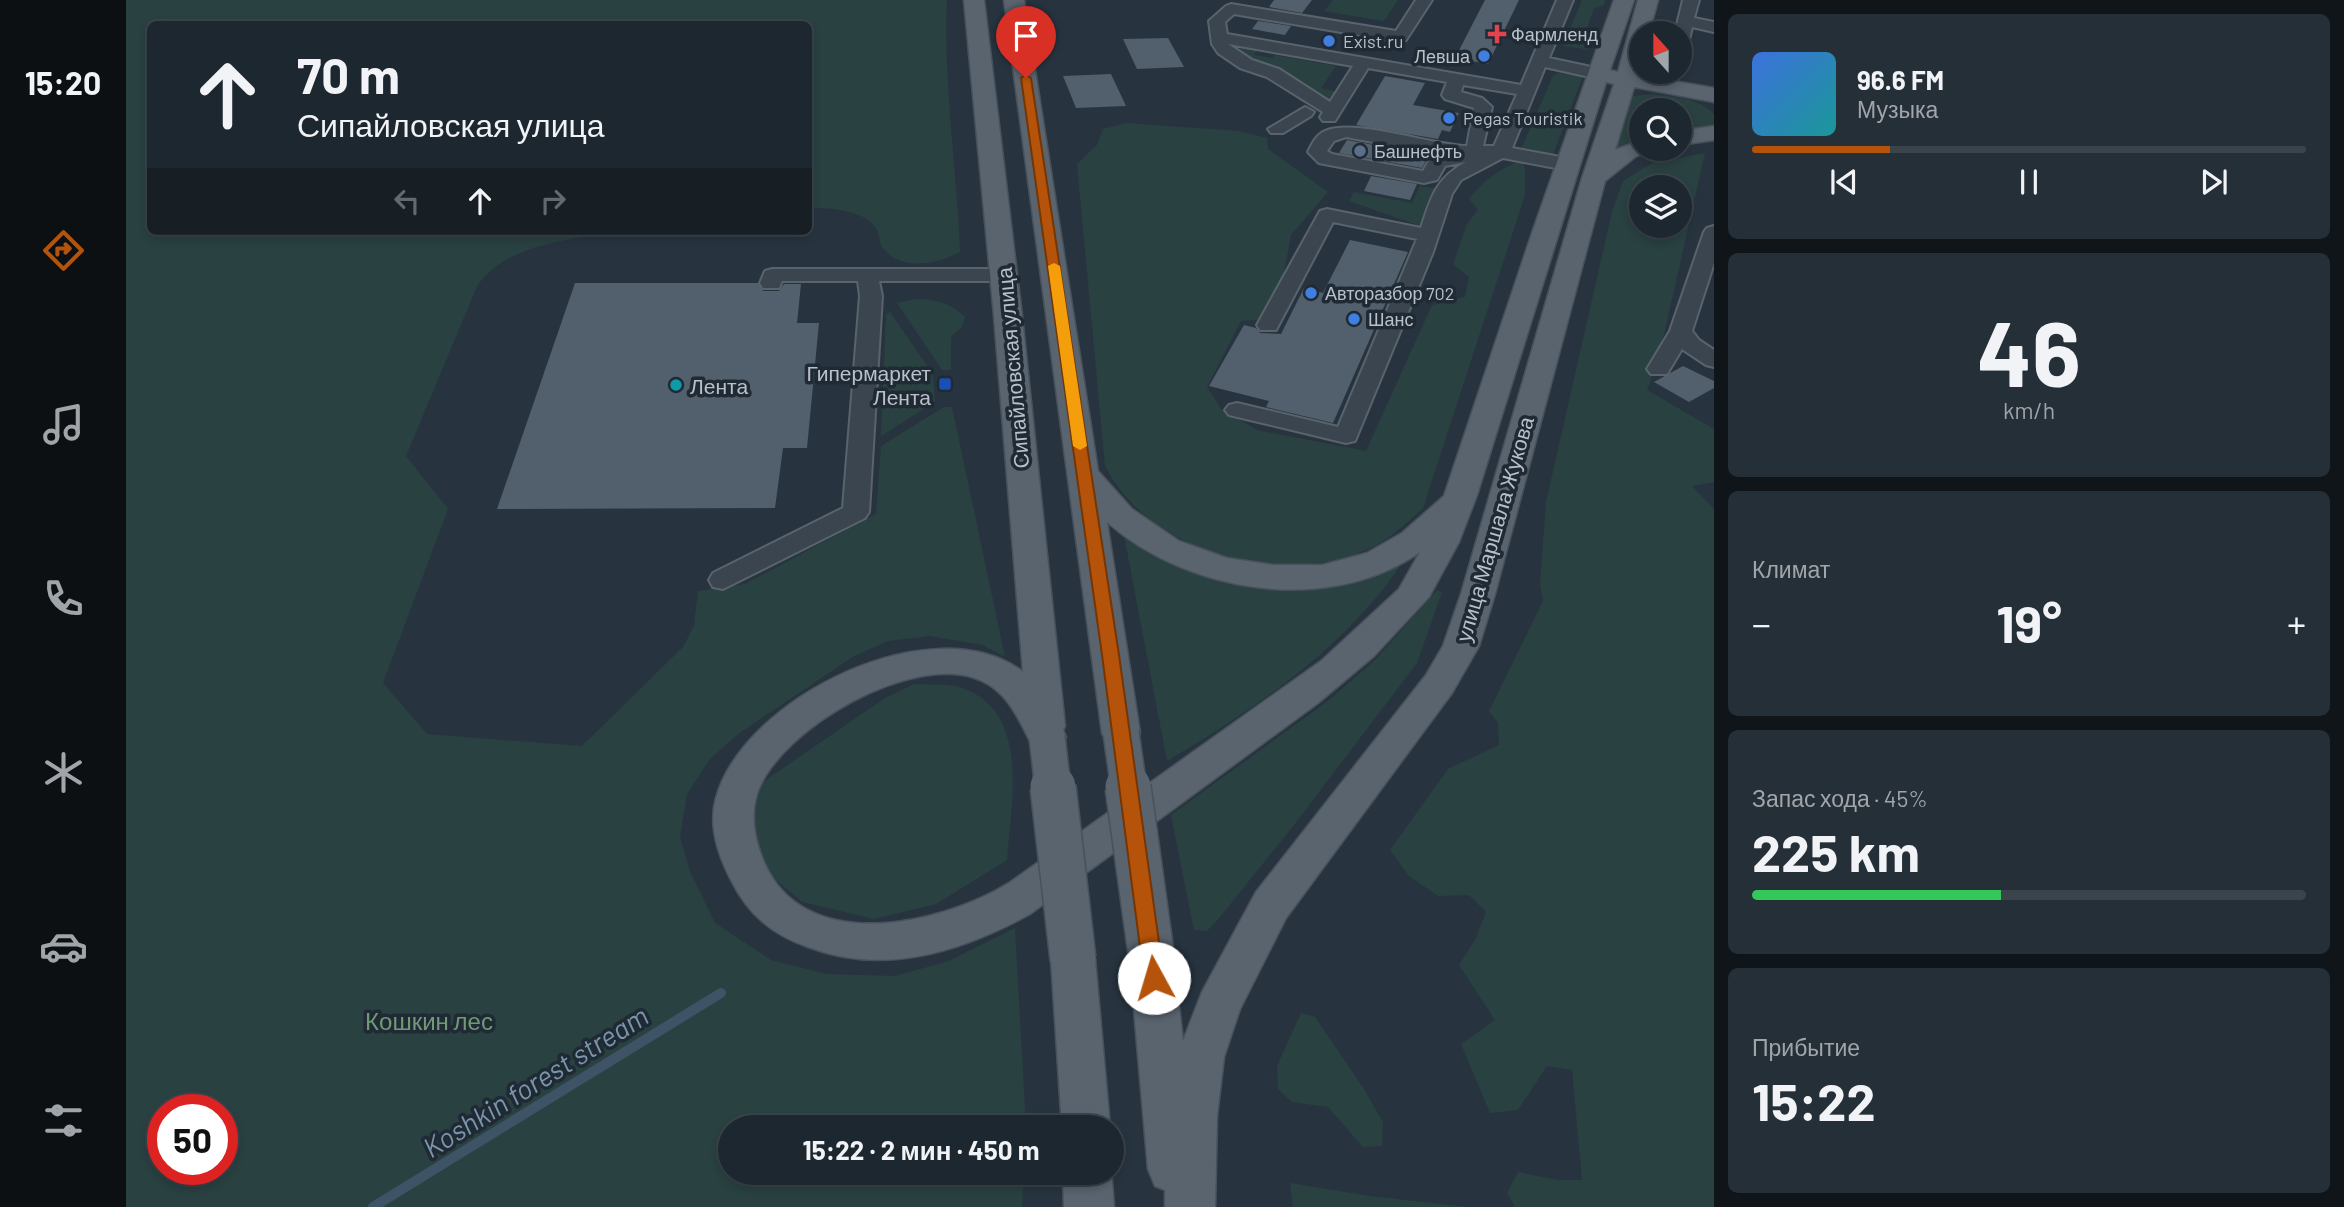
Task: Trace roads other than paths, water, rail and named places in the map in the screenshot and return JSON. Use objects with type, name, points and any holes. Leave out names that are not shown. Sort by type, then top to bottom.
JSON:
[{"type":"main road","name":"Сипайловская улица","points":[[974,0],[1003,275],[1046,737],[1073,959],[1085,1115]]},
{"type":"main road","points":[[1014,0],[1151,953],[1177,1207]]},
{"type":"main road","name":"улица Маршала Жукова","points":[[1190,1207],[1193,1116],[1201,1056],[1218,1006],[1271,905],[1438,684],[1461,646],[1478,594],[1580,171],[1599,74],[1623,0]]},
{"type":"main road","name":"улица Маршала Жукова","points":[[1046,737],[1033,708],[1017,687],[993,670],[961,661],[932,660],[859,681],[824,700],[795,722],[765,752],[740,786],[732,825],[741,861],[761,897],[799,926],[843,942],[905,941],[960,927],[1014,902],[1268,720],[1363,645],[1415,593],[1447,533],[1580,171],[1626,80],[1648,0]]},
{"type":"main road","points":[[1599,74],[1626,80]]},
{"type":"main road","points":[[1682,84],[1714,95]]},
{"type":"main road","points":[[1692,137],[1714,134]]},
{"type":"main road","points":[[1580,171],[1629,151]]},
{"type":"main road","points":[[1084,474],[1118,515],[1181,556],[1251,574],[1317,577],[1367,566],[1439,521],[1460,496]]},
{"type":"main road","points":[[1088,1185],[1089,1207]]},
{"type":"street","points":[[1331,114],[1400,37],[1424,0]]},
{"type":"street","points":[[1237,410],[1346,436],[1428,235],[1442,194],[1454,176],[1502,151],[1565,0]]},
{"type":"street","points":[[1686,21],[1691,0]]},
{"type":"street","points":[[1210,5],[1400,37]]},
{"type":"street","points":[[1231,9],[1217,21],[1222,48],[1235,58],[1273,73],[1331,114]]},
{"type":"street","points":[[1692,22],[1714,27]]},
{"type":"street","points":[[1218,37],[1528,91]]},
{"type":"street","points":[[1540,61],[1599,74]]},
{"type":"street","points":[[1458,79],[1451,96],[1479,103],[1483,107],[1478,118],[1475,144]]},
{"type":"street","points":[[1284,94],[1290,104],[1305,112],[1331,114],[1475,144],[1580,171]]},
{"type":"street","points":[[1277,129],[1305,112]]},
{"type":"street","points":[[1346,132],[1453,151],[1502,151],[1438,161],[1430,176],[1424,177],[1326,159],[1317,152],[1321,141],[1332,133],[1346,132]]},
{"type":"street","points":[[1268,325],[1327,215],[1428,235]]},
{"type":"street","points":[[1658,369],[1681,331],[1714,232]]},
{"type":"street","points":[[771,283],[772,275],[1003,275]]},
{"type":"street","points":[[723,580],[856,512],[871,296],[867,275]]},
{"type":"street","points":[[1681,331],[1691,345],[1714,360]]},
{"type":"waterway","name":"Koshkin forest stream","points":[[373,1207],[721,993]]},
{"type":"place","name":"Фармленд","points":[[1497,34]]},
{"type":"place","name":"Exist.ru","points":[[1329,41]]},
{"type":"place","name":"Левша","points":[[1484,56]]},
{"type":"place","name":"Pegas Touristik","points":[[1449,118]]},
{"type":"place","name":"Башнефть","points":[[1360,151]]},
{"type":"place","name":"Авторазбор 702","points":[[1311,293]]},
{"type":"place","name":"Шанс","points":[[1354,319]]},
{"type":"place","name":"Гипермаркет Лента","points":[[945,384]]},
{"type":"place","name":"Лента","points":[[676,385]]},
{"type":"park label","name":"Кошкин лес","points":[[429,1020]]}]
